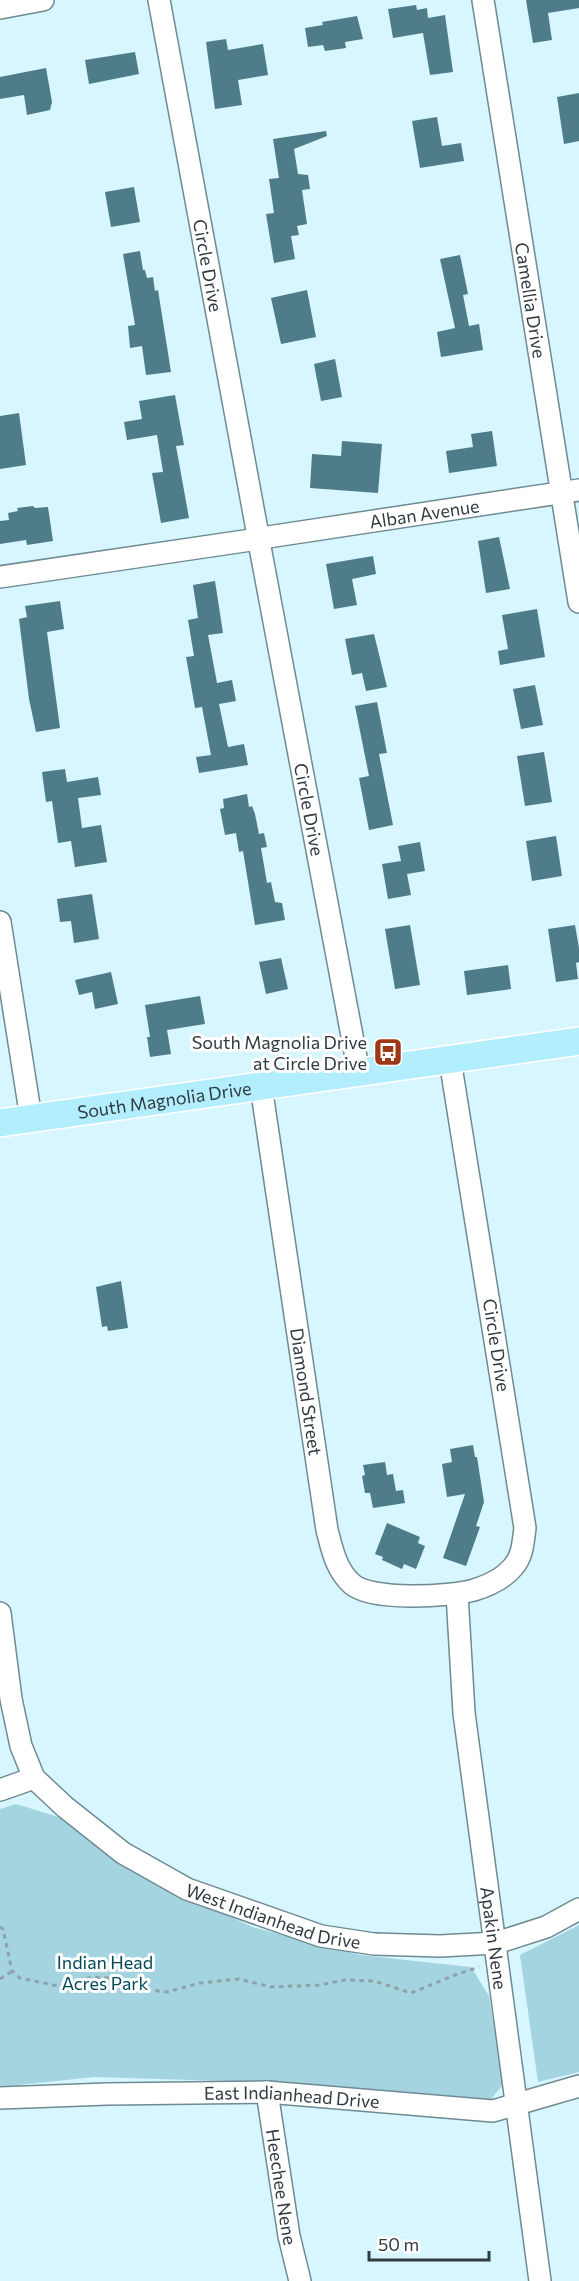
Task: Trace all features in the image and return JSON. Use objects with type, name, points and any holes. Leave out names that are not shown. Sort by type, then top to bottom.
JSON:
[{"type":"main road","name":"South Magnolia Drive","points":[[0,1123],[579,1041]]},
{"type":"street","points":[[0,8],[43,0]]},
{"type":"street","name":"Circle Drive","points":[[159,0],[359,1073]]},
{"type":"street","name":"Camellia Drive","points":[[483,0],[570,491],[579,602]]},
{"type":"street","name":"Alban Avenue","points":[[0,578],[570,491]]},
{"type":"street","points":[[0,922],[32,1118]]},
{"type":"street","name":"Circle Drive","points":[[450,1060],[525,1528],[522,1552],[513,1568],[493,1582],[458,1594]]},
{"type":"street","name":"Diamond Street","points":[[261,1086],[327,1530],[333,1555],[353,1585],[364,1590],[384,1596],[458,1594]]},
{"type":"street","name":"Apakin Nene","points":[[458,1594],[464,1713],[540,2281]]},
{"type":"street","points":[[0,1790],[34,1778],[21,1746],[11,1699],[1,1620]]},
{"type":"street","name":"West Indianhead Drive","points":[[34,1778],[65,1807],[123,1853],[187,1889],[321,1936],[374,1944],[497,1951],[579,1909]]},
{"type":"street","name":"East Indianhead Drive","points":[[0,2098],[267,2092],[493,2111],[579,2086]]},
{"type":"street","name":"Heechee Nene","points":[[267,2092],[290,2236],[300,2281]]},
{"type":"path","points":[[0,1927],[3,1929],[12,1971],[20,1978],[63,1987],[92,1977],[111,1978],[125,1987],[167,1992],[200,1983],[239,1979],[271,1987],[374,1981],[411,1993],[497,1951]]},
{"type":"path","points":[[0,1979],[12,1971]]},
{"type":"green space","name":"Indian Head Acres Park","points":[[16,1804],[62,1818],[155,1880],[252,1927],[360,1955],[471,1967],[489,1996],[503,2085],[490,2100],[434,2100],[256,2082],[94,2077],[0,2087],[0,1809]]},
{"type":"green space","points":[[579,1925],[579,2072],[538,2082],[520,1955]]},
{"type":"building","points":[[526,0],[579,0],[579,8],[548,13],[552,40],[533,43]]},
{"type":"building","points":[[416,5],[417,10],[427,8],[428,18],[445,15],[453,72],[430,75],[423,33],[393,38],[388,9]]},
{"type":"building","points":[[357,16],[363,39],[345,42],[346,48],[325,51],[323,45],[308,47],[305,28],[323,25],[322,22]]},
{"type":"building","points":[[226,39],[228,50],[263,44],[268,75],[238,80],[242,105],[215,109],[206,42]]},
{"type":"building","points":[[135,52],[139,74],[89,84],[85,60]]},
{"type":"building","points":[[46,68],[52,102],[50,110],[27,115],[24,95],[0,99],[0,77]]},
{"type":"building","points":[[579,93],[579,141],[564,144],[557,97]]},
{"type":"building","points":[[437,117],[442,146],[461,143],[464,161],[420,168],[412,121]]},
{"type":"building","points":[[326,131],[327,136],[294,149],[298,174],[308,175],[310,189],[302,190],[307,224],[297,226],[299,235],[291,236],[295,259],[274,263],[266,214],[274,213],[269,179],[279,178],[273,139]]},
{"type":"building","points":[[134,187],[140,222],[111,227],[105,192]]},
{"type":"building","points":[[140,251],[143,270],[147,278],[153,277],[155,291],[158,290],[171,372],[146,375],[142,346],[130,348],[128,326],[135,325],[123,254]]},
{"type":"building","points":[[460,255],[468,294],[463,295],[469,326],[479,324],[483,350],[441,357],[437,332],[455,328],[440,259]]},
{"type":"building","points":[[307,290],[316,337],[281,344],[271,298]]},
{"type":"building","points":[[335,359],[342,397],[321,401],[314,364]]},
{"type":"building","points":[[175,395],[184,445],[176,446],[189,518],[161,523],[152,473],[163,472],[157,435],[127,440],[124,422],[142,419],[139,401]]},
{"type":"building","points":[[19,413],[26,465],[0,469],[0,416]]},
{"type":"building","points":[[492,431],[497,466],[449,473],[446,451],[473,447],[471,434]]},
{"type":"building","points":[[342,441],[382,444],[378,493],[310,488],[312,454],[341,456]]},
{"type":"building","points":[[33,506],[35,508],[48,507],[53,541],[27,545],[26,540],[0,544],[0,521],[9,520],[8,513],[18,511],[17,508]]},
{"type":"building","points":[[499,537],[510,589],[486,593],[478,541]]},
{"type":"building","points":[[373,556],[376,574],[352,579],[357,605],[334,609],[326,564]]},
{"type":"building","points":[[215,581],[223,633],[208,635],[217,683],[232,680],[236,701],[219,704],[228,747],[244,744],[248,765],[199,773],[196,757],[211,755],[202,707],[195,708],[186,657],[194,656],[188,620],[198,618],[193,585]]},
{"type":"building","points":[[60,601],[64,629],[47,632],[60,728],[36,732],[29,699],[19,619],[27,617],[25,606]]},
{"type":"building","points":[[537,609],[545,657],[500,665],[498,651],[508,649],[502,615]]},
{"type":"building","points":[[374,634],[387,687],[366,691],[362,673],[352,675],[345,639]]},
{"type":"building","points":[[535,685],[543,725],[521,729],[513,689]]},
{"type":"building","points":[[377,702],[387,753],[379,754],[393,825],[369,830],[359,778],[369,776],[355,706]]},
{"type":"building","points":[[544,752],[552,802],[525,806],[517,756]]},
{"type":"building","points":[[65,769],[67,782],[98,777],[101,795],[78,798],[82,828],[101,825],[107,862],[75,867],[71,841],[58,843],[52,801],[46,802],[42,772]]},
{"type":"building","points":[[247,794],[249,807],[252,806],[255,814],[259,834],[264,833],[267,847],[261,848],[267,883],[271,882],[275,902],[282,903],[285,920],[255,925],[243,851],[239,852],[236,833],[225,835],[220,809],[224,808],[223,799]]},
{"type":"building","points":[[556,836],[562,876],[532,881],[526,841]]},
{"type":"building","points":[[420,842],[425,871],[407,874],[411,895],[388,899],[382,864],[401,861],[398,846]]},
{"type":"building","points":[[92,894],[99,939],[74,943],[71,921],[60,922],[57,899]]},
{"type":"building","points":[[410,925],[420,985],[395,989],[385,929]]},
{"type":"building","points":[[575,925],[579,948],[579,962],[576,963],[578,979],[556,982],[548,929]]},
{"type":"building","points":[[281,958],[288,989],[266,994],[259,962]]},
{"type":"building","points":[[508,965],[511,989],[467,995],[464,971]]},
{"type":"building","points":[[111,972],[118,1004],[95,1009],[92,992],[79,995],[75,980]]},
{"type":"building","points":[[200,996],[205,1024],[167,1030],[171,1054],[150,1057],[147,1037],[150,1037],[145,1005]]},
{"type":"building","points":[[121,1281],[128,1328],[108,1331],[107,1326],[102,1327],[96,1287]]},
{"type":"building","points":[[473,1445],[484,1502],[476,1526],[480,1527],[466,1566],[443,1558],[465,1494],[447,1497],[442,1464],[452,1462],[450,1449]]},
{"type":"building","points":[[385,1462],[387,1475],[393,1474],[396,1491],[403,1490],[405,1503],[373,1508],[370,1493],[365,1493],[363,1465]]},
{"type":"building","points":[[387,1523],[420,1537],[418,1543],[425,1546],[416,1569],[404,1564],[402,1569],[382,1560],[383,1557],[375,1554]]},
{"type":"place","name":"South Magnolia Drive at Circle Drive","points":[[388,1052]]}]
